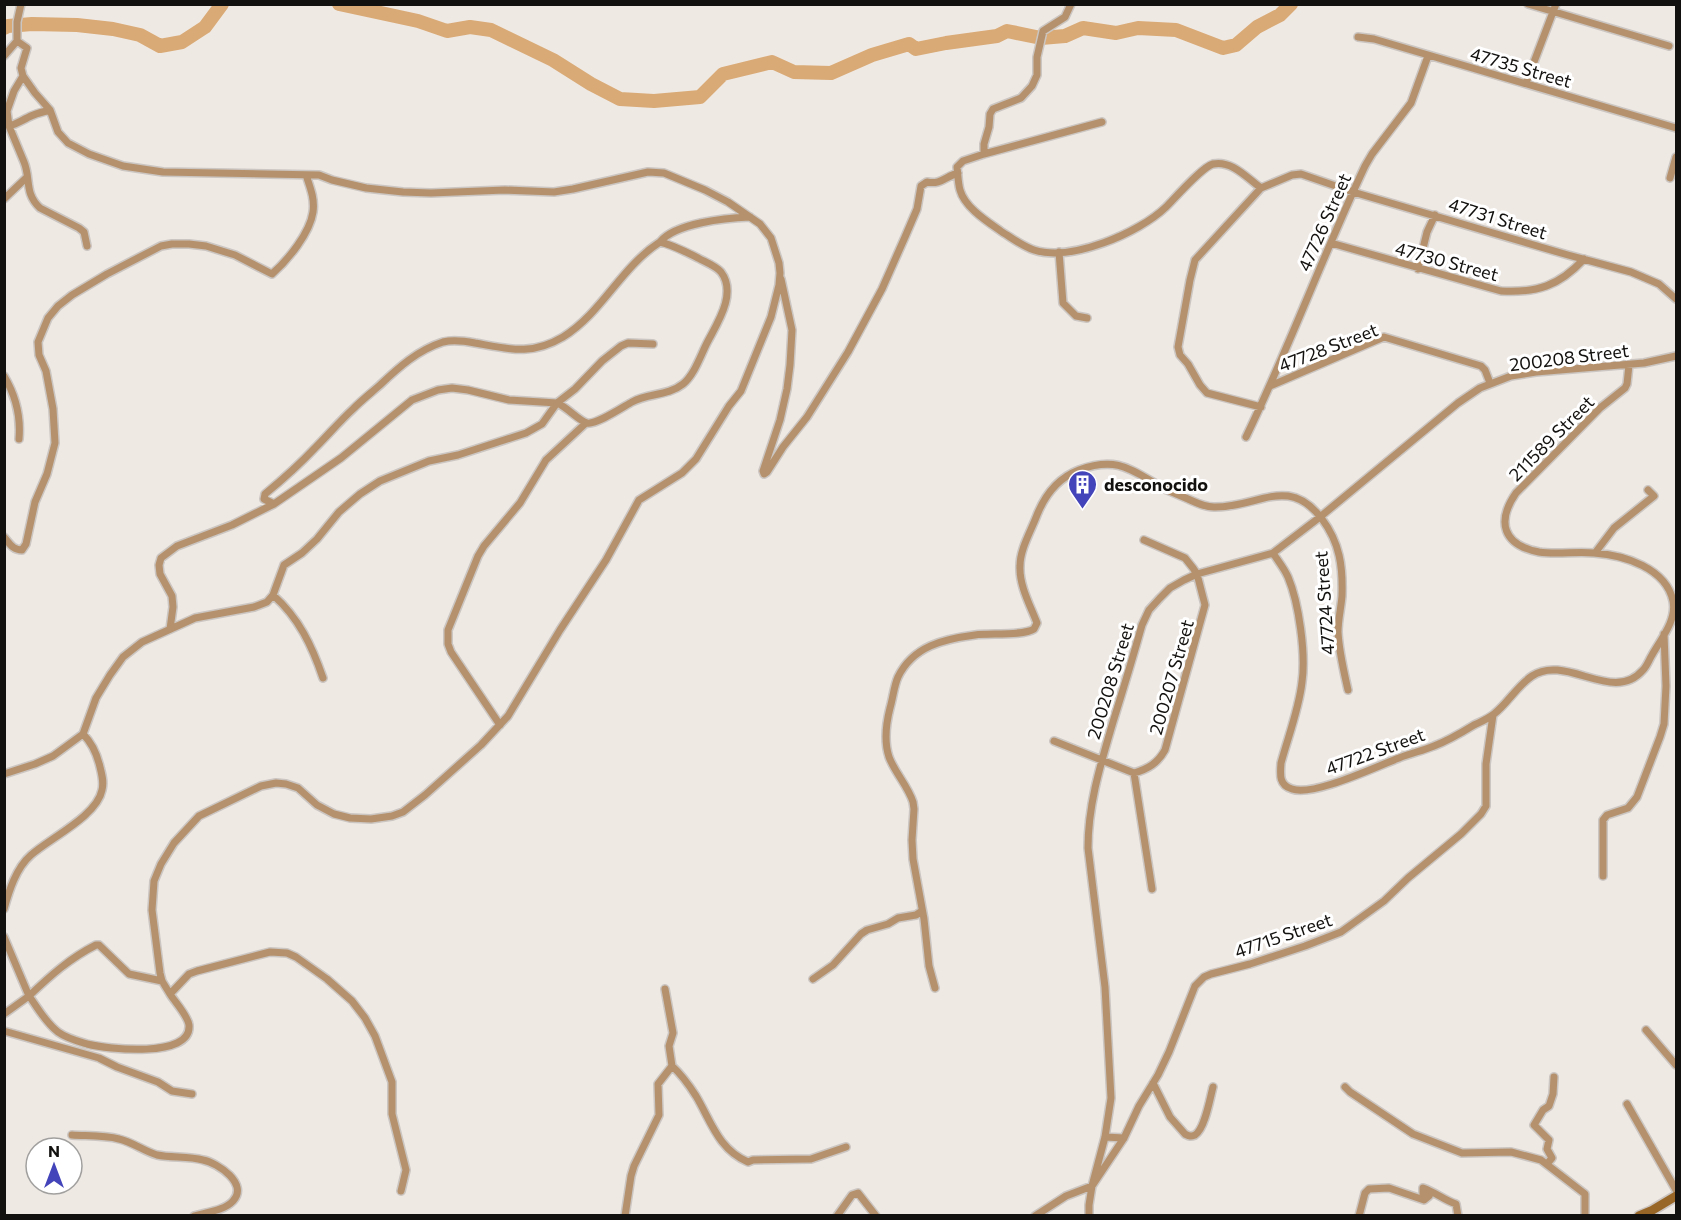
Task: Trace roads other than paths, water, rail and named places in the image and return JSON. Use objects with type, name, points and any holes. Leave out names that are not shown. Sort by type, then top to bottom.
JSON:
[{"type":"street","points":[[4,56],[17,41],[17,22],[21,4]]},
{"type":"street","points":[[984,154],[983,148],[989,128],[990,114],[996,108],[1020,98],[1032,86],[1037,75],[1037,57],[1043,32],[1065,16],[1071,4]]},
{"type":"street","points":[[1528,4],[1669,46]]},
{"type":"street","points":[[1526,83],[1556,4]]},
{"type":"street","name":"47735 Street","points":[[1358,37],[1374,39],[1677,128]]},
{"type":"street","points":[[17,41],[27,48],[21,68],[24,76],[50,110],[58,132],[68,144],[123,166],[163,172],[319,176],[366,188],[431,193],[505,190],[554,192],[653,171],[664,173],[705,190],[752,217],[771,238],[779,263],[792,337],[787,389],[764,474],[807,417],[848,352],[882,289],[905,237],[917,209],[921,186],[927,182],[939,183],[954,174],[963,161],[1102,122]]},
{"type":"street","name":"47726 Street","points":[[1246,437],[1353,192],[1372,154],[1411,103],[1428,56]]},
{"type":"street","points":[[24,76],[14,91],[7,111],[9,126],[24,162],[28,188],[40,208],[84,232],[87,246]]},
{"type":"street","points":[[9,126],[50,110]]},
{"type":"street","points":[[1670,178],[1677,157]]},
{"type":"street","points":[[954,174],[963,198],[993,225],[1015,241],[1035,250],[1059,252],[1086,248],[1132,230],[1163,210],[1212,165],[1228,165],[1261,188],[1198,255],[1193,264],[1179,342],[1179,352],[1207,393],[1261,407]]},
{"type":"street","points":[[4,537],[14,548],[22,550],[26,544],[35,502],[47,474],[54,443],[53,409],[46,371],[39,355],[38,342],[48,318],[58,306],[107,274],[161,246],[189,244],[206,246],[235,255],[272,274],[298,246],[313,213],[312,193],[306,175]]},
{"type":"street","name":"47731 Street","points":[[1261,188],[1292,175],[1306,175],[1353,192],[1646,277],[1659,284],[1677,299]]},
{"type":"street","points":[[4,199],[26,178]]},
{"type":"street","points":[[1418,269],[1427,232],[1435,215]]},
{"type":"street","points":[[274,504],[264,499],[265,494],[408,359],[447,341],[468,341],[520,350],[537,348],[553,342],[585,319],[630,266],[671,233],[707,222],[752,217]]},
{"type":"street","points":[[500,725],[448,644],[448,630],[478,556],[520,503],[546,460],[586,423],[601,419],[640,397],[665,393],[682,385],[695,368],[726,304],[727,294],[721,272],[709,264],[660,242]]},
{"type":"street","name":"47730 Street","points":[[1331,243],[1501,291],[1529,291],[1547,287],[1572,273],[1584,259]]},
{"type":"street","points":[[1059,252],[1063,303],[1076,316],[1087,318]]},
{"type":"street","points":[[4,937],[29,996],[45,1020],[72,1040],[88,1045],[122,1049],[168,1047],[184,1039],[188,1034],[188,1021],[162,981],[152,910],[154,881],[174,843],[199,816],[261,786],[276,783],[298,788],[317,805],[334,814],[350,818],[371,819],[392,816],[403,812],[425,795],[481,746],[508,716],[606,560],[639,500],[682,472],[696,459],[741,391],[771,316],[780,273]]},
{"type":"street","name":"47728 Street","points":[[1270,386],[1384,338],[1481,366],[1490,383]]},
{"type":"street","points":[[4,774],[53,756],[83,734],[96,698],[110,675],[123,657],[142,642],[195,618],[267,603],[273,595],[285,565],[317,539],[339,512],[360,494],[380,481],[429,461],[458,455],[526,433],[542,424],[557,403],[621,346],[628,343],[653,344]]},
{"type":"street","name":"200208 Street","points":[[1089,1215],[1092,1186],[1105,1137],[1111,1098],[1111,1074],[1106,987],[1088,848],[1088,825],[1101,761],[1142,625],[1149,610],[1170,588],[1197,574],[1273,553],[1458,403],[1490,383],[1511,376],[1536,372],[1629,365],[1677,356]]},
{"type":"street","name":"211589 Street","points":[[1629,365],[1625,388],[1600,408],[1516,493],[1508,505],[1504,525],[1513,540],[1531,550],[1553,553],[1595,552],[1625,559],[1655,572],[1664,580],[1674,605],[1666,632]]},
{"type":"street","points":[[4,376],[14,392],[18,410],[19,439]]},
{"type":"street","points":[[170,629],[172,596],[160,574],[161,558],[177,546],[232,525],[274,504],[341,458],[412,400],[424,394],[452,388],[509,400],[557,403],[586,423]]},
{"type":"street","name":"47724 Street","points":[[922,911],[913,859],[913,802],[890,759],[887,747],[888,717],[898,678],[908,661],[928,646],[966,636],[1025,632],[1034,629],[1037,622],[1021,578],[1021,556],[1039,511],[1053,486],[1074,472],[1105,464],[1130,468],[1166,489],[1203,506],[1225,507],[1278,495],[1291,495],[1307,503],[1320,517],[1336,542],[1340,558],[1342,596],[1338,633],[1348,690]]},
{"type":"street","points":[[1595,552],[1614,528],[1654,496],[1648,490]]},
{"type":"street","points":[[1144,540],[1185,558],[1197,574]]},
{"type":"street","name":"47722 Street","points":[[1273,553],[1292,588],[1304,659],[1302,686],[1281,763],[1280,774],[1283,784],[1290,789],[1309,789],[1336,782],[1436,745],[1493,715],[1529,678],[1549,669],[1561,669],[1606,682],[1634,678],[1643,671],[1666,632]]},
{"type":"street","name":"200207 Street","points":[[1134,773],[1152,765],[1165,750],[1205,611],[1197,574]]},
{"type":"street","points":[[273,595],[287,608],[304,633],[312,647],[323,678]]},
{"type":"street","points":[[1603,876],[1603,820],[1607,815],[1628,808],[1637,797],[1664,724],[1666,632]]},
{"type":"street","name":"47715 Street","points":[[1092,1186],[1124,1138],[1153,1083],[1169,1052],[1199,981],[1211,974],[1294,950],[1341,932],[1384,901],[1481,814],[1486,806],[1486,764],[1493,715]]},
{"type":"street","points":[[4,909],[9,888],[30,856],[89,811],[102,792],[103,782],[97,755],[83,734]]},
{"type":"street","points":[[1054,741],[1134,773],[1152,889]]},
{"type":"street","points":[[813,979],[833,965],[867,930],[888,924],[898,918],[916,915],[922,911],[929,966],[935,988]]},
{"type":"street","points":[[4,1014],[29,996],[60,968],[96,945],[99,945],[129,974],[162,981]]},
{"type":"street","points":[[170,994],[189,974],[270,952],[287,953],[296,957],[327,979],[352,1001],[365,1018],[375,1036],[392,1082],[392,1114],[406,1170],[401,1191]]},
{"type":"street","points":[[665,989],[674,1033],[669,1046],[672,1066],[696,1096],[719,1138],[740,1159],[748,1162],[811,1159],[846,1148]]},
{"type":"street","points":[[1646,1030],[1677,1065]]},
{"type":"street","points":[[4,1031],[99,1058],[158,1082],[172,1091],[192,1094]]},
{"type":"street","points":[[625,1215],[634,1166],[659,1114],[658,1084],[672,1066]]},
{"type":"street","points":[[1547,1164],[1552,1158],[1547,1149],[1549,1140],[1534,1125],[1542,1110],[1549,1106],[1553,1094],[1554,1077]]},
{"type":"street","points":[[1153,1083],[1170,1116],[1188,1136],[1198,1131],[1206,1114],[1213,1087]]},
{"type":"street","points":[[1345,1087],[1413,1134],[1462,1153],[1511,1152],[1541,1160],[1585,1194],[1585,1215]]},
{"type":"street","points":[[1627,1104],[1677,1190]]},
{"type":"street","points":[[72,1135],[118,1139],[161,1155],[205,1160],[230,1174],[237,1187],[232,1202],[222,1208],[194,1215]]},
{"type":"street","points":[[1105,1137],[1124,1138]]},
{"type":"street","points":[[1035,1215],[1066,1196],[1092,1186]]},
{"type":"street","points":[[1359,1215],[1365,1193],[1369,1189],[1389,1188],[1424,1200],[1429,1196],[1423,1194],[1423,1188],[1437,1193],[1447,1201],[1456,1204],[1458,1215]]},
{"type":"street","points":[[837,1215],[852,1194],[858,1193],[876,1215]]},
{"type":"street","points":[[1639,1215],[1677,1196]]},
{"type":"waterway","points":[[4,28],[32,24],[113,29],[140,35],[160,46],[182,42],[205,27],[222,4]]},
{"type":"waterway","points":[[339,4],[418,21],[447,31],[470,27],[491,30],[553,60],[620,99],[654,101],[700,97],[723,74],[772,62],[794,72],[831,73],[872,55],[909,44],[916,49],[997,36],[1007,31],[1041,38],[1065,36],[1083,28],[1116,33],[1138,28],[1176,30],[1223,48],[1236,45],[1257,27],[1280,15],[1291,4]]},
{"type":"place","name":"desconocido","points":[[1083,510]]}]
